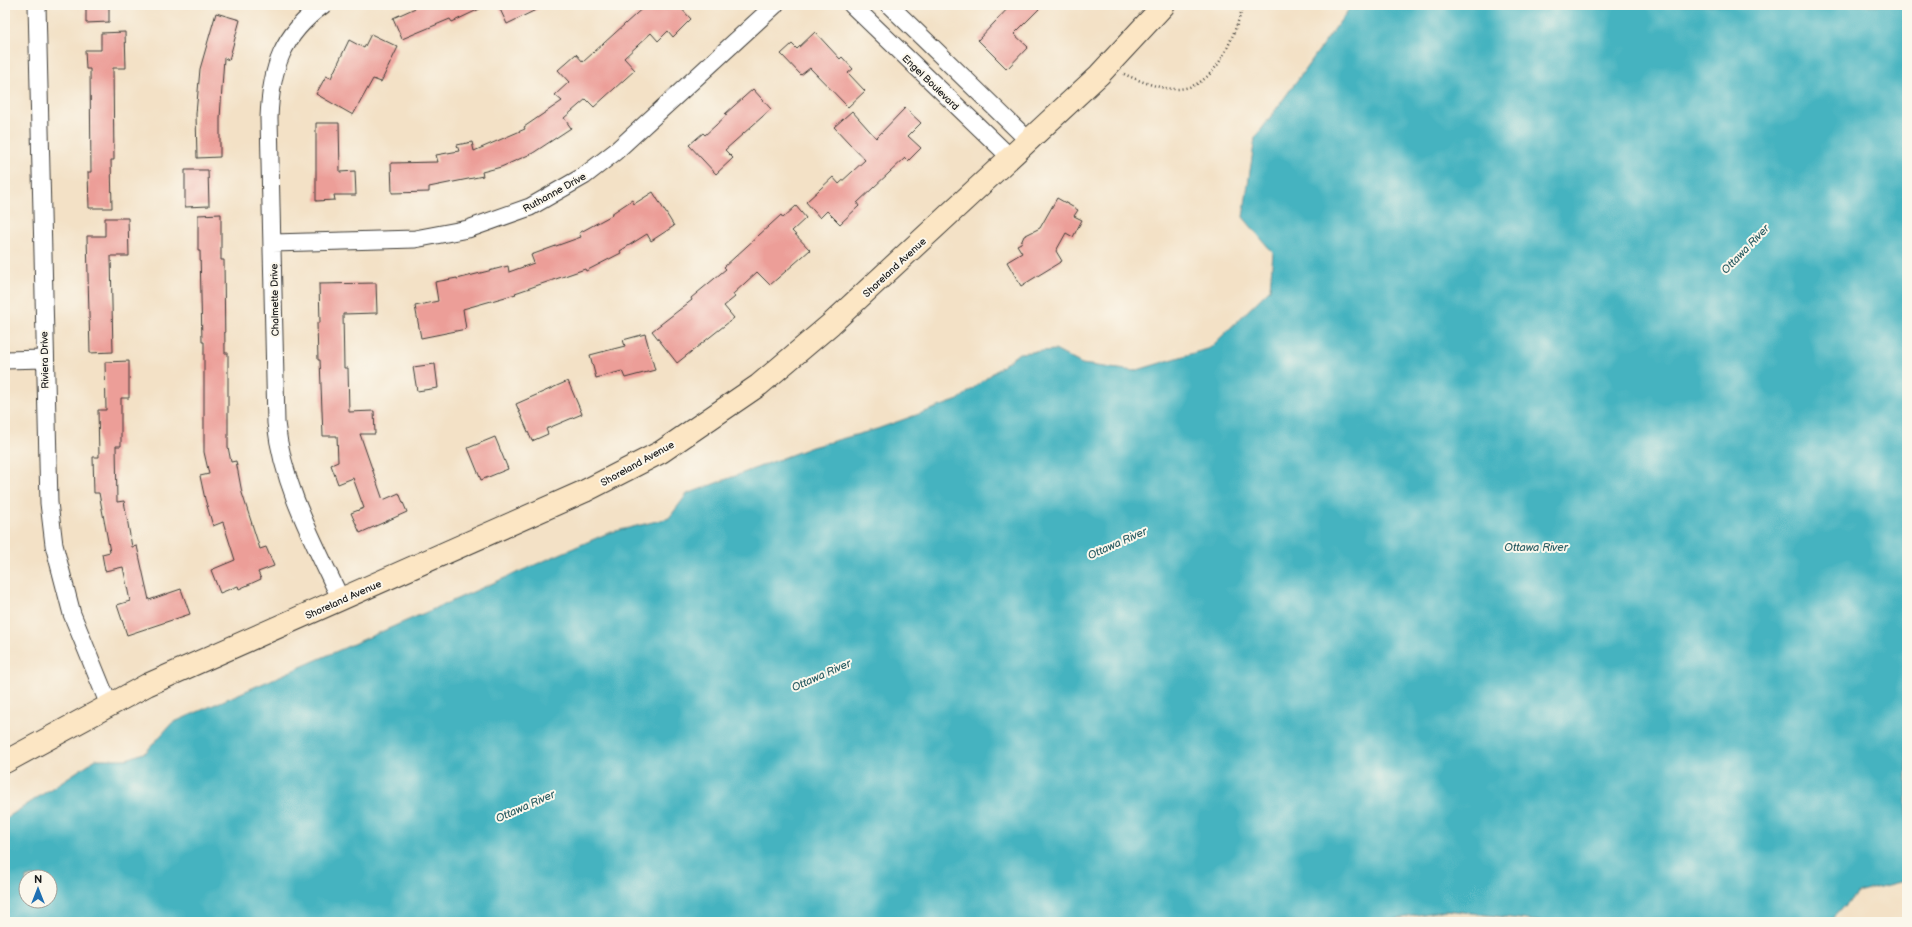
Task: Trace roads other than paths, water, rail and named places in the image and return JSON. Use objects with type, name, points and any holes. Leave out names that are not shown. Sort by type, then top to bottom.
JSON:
[{"type":"street","name":"Riviera Drive","points":[[37,5],[47,479],[54,545],[72,614],[109,705]]},
{"type":"street","name":"Chalmette Drive","points":[[323,5],[297,28],[284,47],[279,56],[271,86],[269,118],[276,423],[286,476],[296,505],[341,600]]},
{"type":"street","name":"Ruthanne Drive","points":[[272,243],[414,239],[468,229],[530,207],[578,180],[615,152],[775,5]]},
{"type":"street","name":"Engel Boulevard","points":[[852,5],[1011,158]]},
{"type":"street","points":[[889,5],[1029,141]]},
{"type":"street","name":"Shoreland Avenue","points":[[5,762],[147,685],[585,491],[660,452],[760,385],[842,314],[1029,141],[1108,65],[1164,5]]},
{"type":"street","points":[[5,360],[44,359]]},
{"type":"water","name":"Ottawa River","points":[[1352,5],[1907,5],[1907,880],[1857,893],[1830,922],[1544,922],[1446,910],[1380,922],[5,922],[5,819],[96,759],[127,759],[146,752],[172,723],[608,533],[669,518],[687,494],[812,447],[877,429],[958,400],[1019,353],[1055,350],[1082,364],[1134,371],[1210,348],[1270,289],[1273,253],[1243,217],[1255,138]]}]
